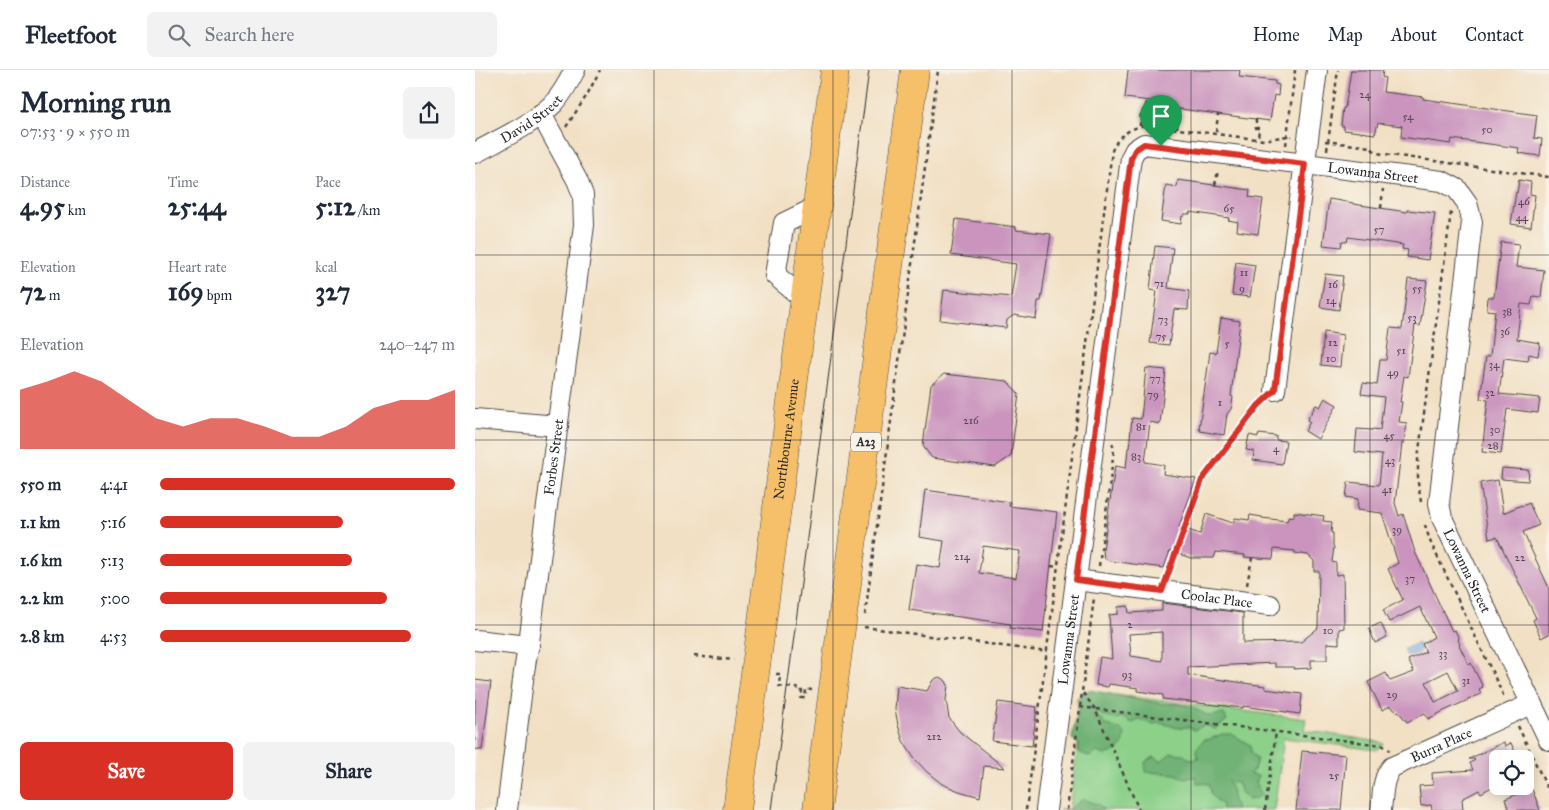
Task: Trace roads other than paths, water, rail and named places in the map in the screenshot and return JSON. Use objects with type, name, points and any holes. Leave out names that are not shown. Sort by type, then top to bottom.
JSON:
[{"type":"highway","name":"Northbourne Avenue","points":[[737,810],[835,70]]},
{"type":"highway","name":"A23","points":[[817,810],[915,70]]},
{"type":"street","name":"David Street","points":[[475,152],[525,126],[541,114],[559,97],[575,70]]},
{"type":"street","points":[[1275,390],[1317,70]]},
{"type":"street","name":"Forbes Street","points":[[507,810],[523,672],[529,646],[585,225],[583,194],[541,114]]},
{"type":"street","name":"Lowanna Street","points":[[1046,810],[1131,158],[1139,146],[1151,144],[1442,181],[1457,189],[1467,203],[1471,222],[1439,503],[1442,518],[1549,740]]},
{"type":"street","points":[[475,419],[558,426]]},
{"type":"street","name":"Coolac Place","points":[[1076,580],[1270,605]]},
{"type":"street","points":[[475,640],[529,646]]},
{"type":"street","name":"Burra Place","points":[[1381,810],[1385,778],[1391,767],[1531,704]]},
{"type":"water","points":[[1418,643],[1421,649],[1419,652],[1407,656],[1404,649]]},
{"type":"tram line","points":[[771,810],[869,70]]}]
